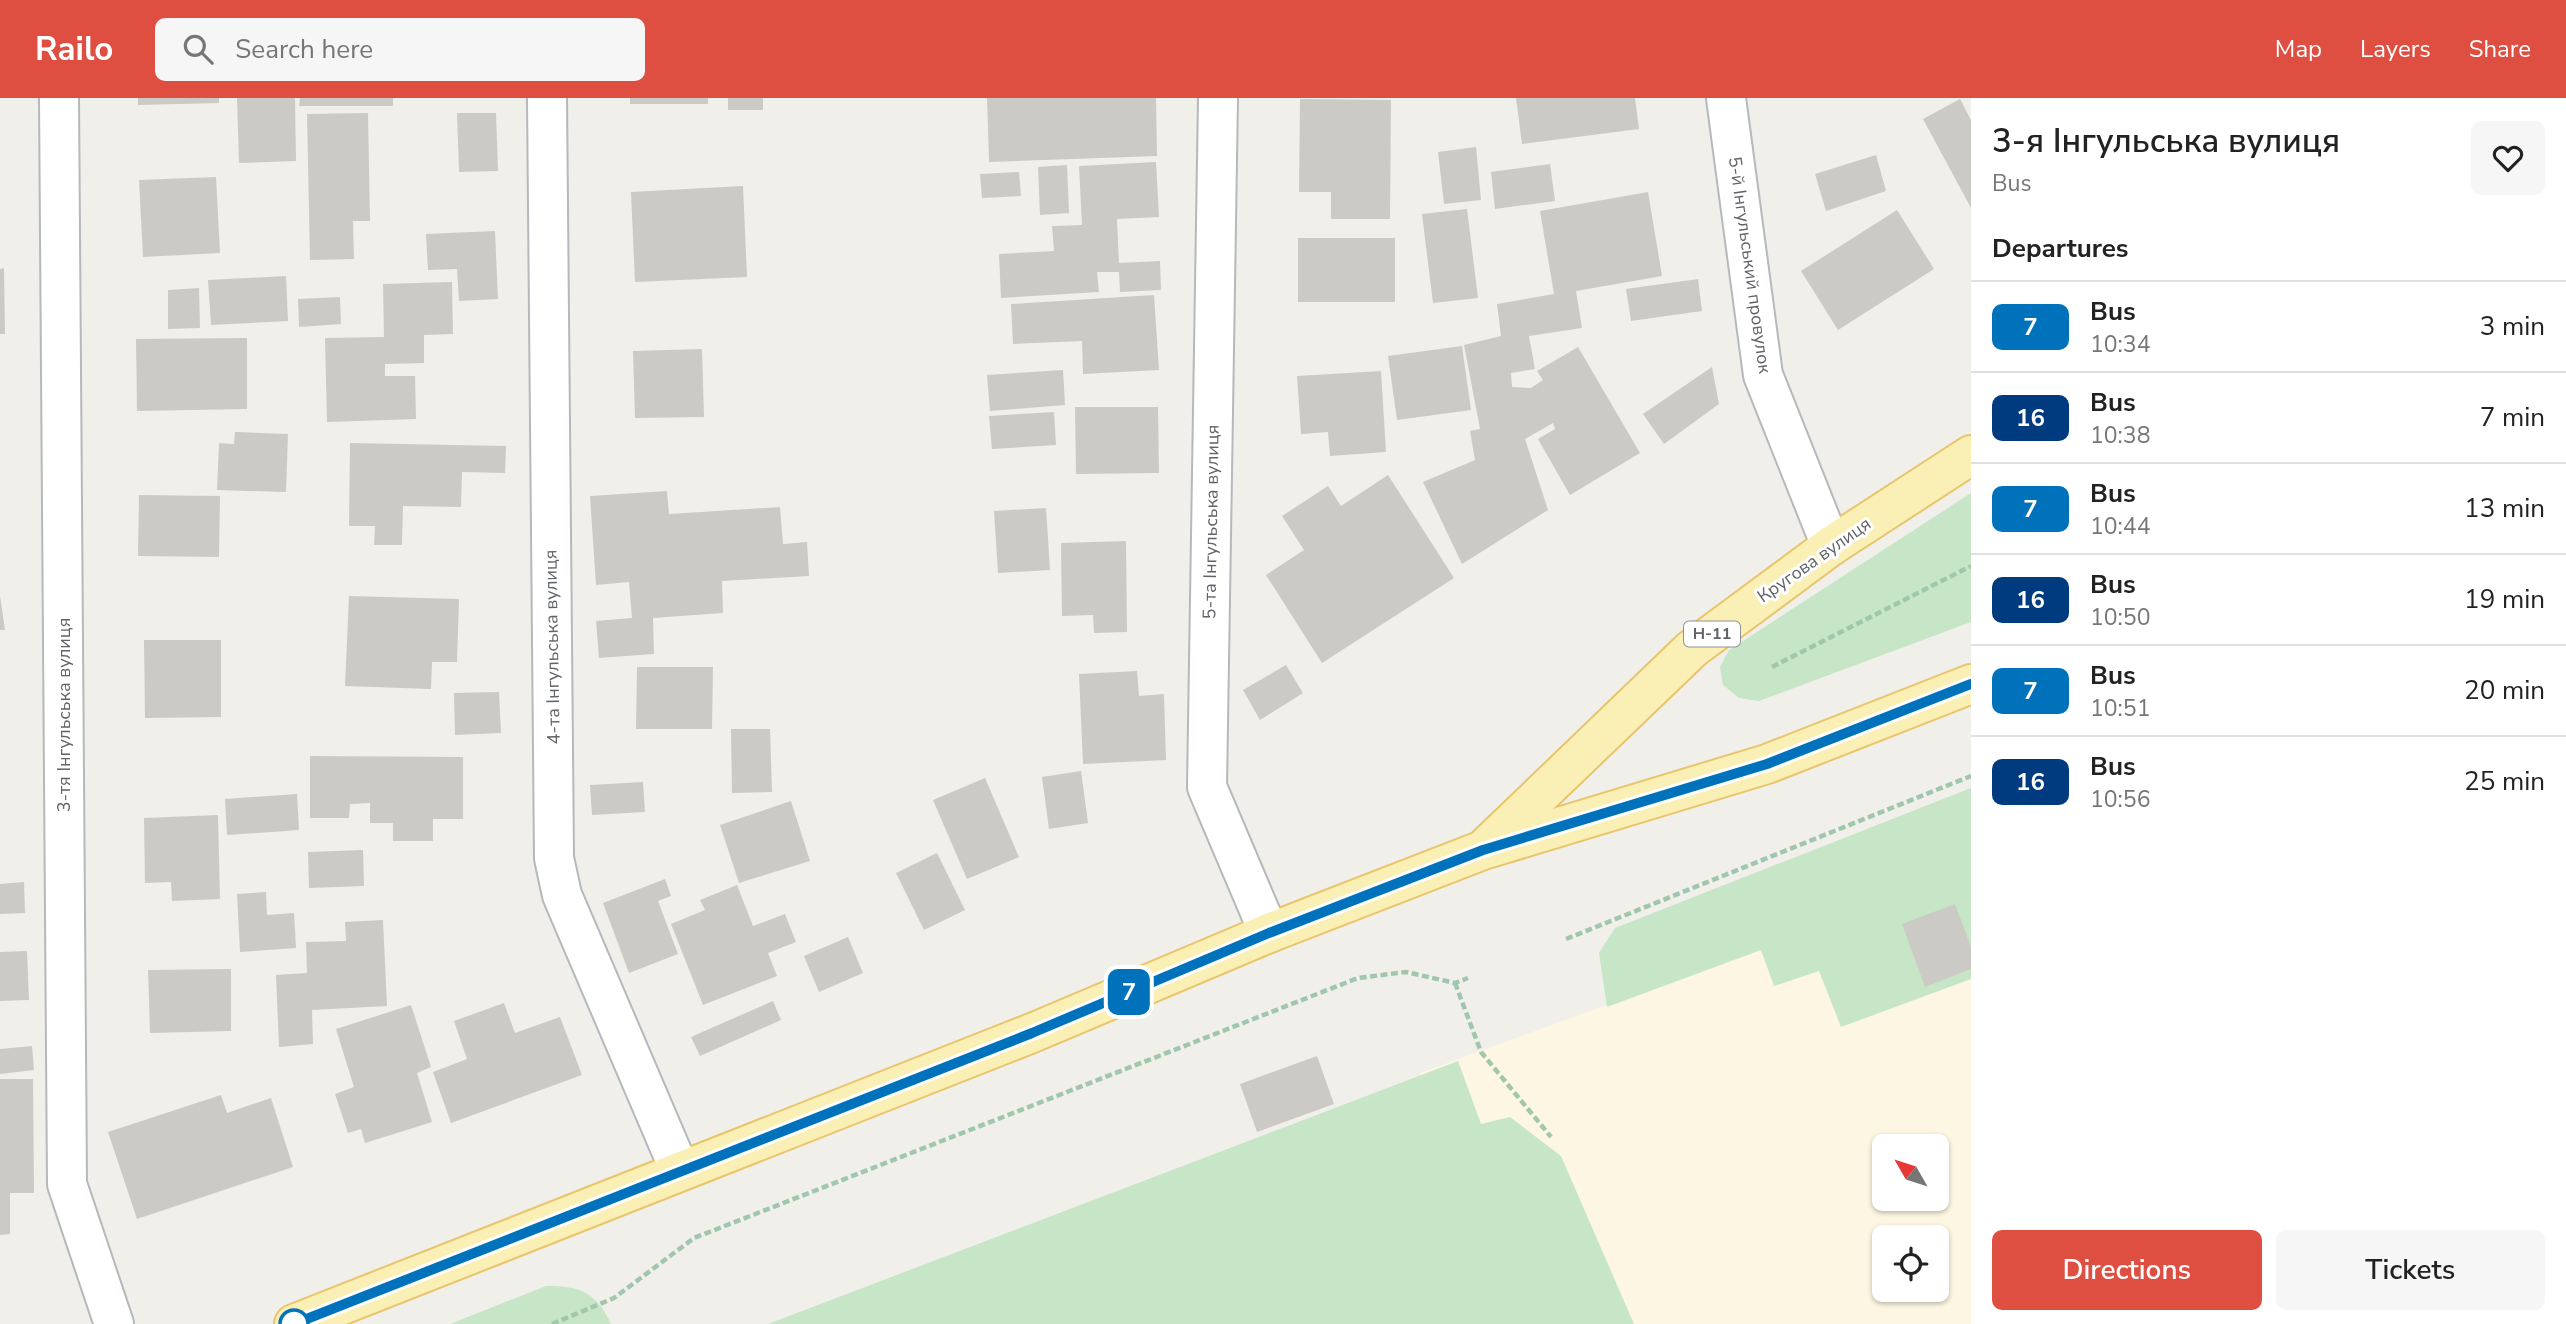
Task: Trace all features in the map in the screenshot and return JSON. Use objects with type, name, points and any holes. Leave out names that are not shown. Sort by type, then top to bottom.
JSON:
[{"type":"main road","name":"Кругова вулиця","points":[[1483,850],[1692,649],[1831,546],[1971,455]]},
{"type":"main road","points":[[1483,850],[1767,764],[1971,684]]},
{"type":"main road","name":"Н-11","points":[[295,1324],[1032,1033],[1269,933],[1483,850]]},
{"type":"street","name":"3-тя Інгульська вулиця","points":[[59,98],[68,1184],[114,1324]]},
{"type":"street","name":"4-та Інгульська вулиця","points":[[547,98],[554,858],[562,895],[680,1171]]},
{"type":"street","name":"5-та Інгульська вулиця","points":[[1218,98],[1207,787],[1269,933]]},
{"type":"street","name":"5-й Інгульський провулок","points":[[1726,98],[1763,375],[1831,546]]},
{"type":"path","points":[[1772,667],[1971,566]]},
{"type":"path","points":[[1566,939],[1971,776]]},
{"type":"path","points":[[552,1324],[614,1298],[694,1238],[1359,978],[1406,972],[1455,983],[1468,978]]},
{"type":"path","points":[[1455,983],[1481,1052],[1551,1137]]},
{"type":"shaded area","points":[[1971,872],[1971,1324],[1534,1324],[1420,1073]]},
{"type":"green space","points":[[1971,493],[1971,622],[1759,701],[1739,698],[1723,685],[1720,667],[1729,650]]},
{"type":"green space","points":[[1971,788],[1971,979],[1841,1027],[1819,971],[1774,986],[1761,950],[1607,1007],[1599,953],[1615,928]]},
{"type":"green space","points":[[1458,1061],[1481,1124],[1510,1117],[1561,1156],[1634,1324],[768,1324]]},
{"type":"green space","points":[[546,1286],[568,1287],[586,1293],[599,1305],[611,1324],[450,1324]]},
{"type":"building","points":[[138,98],[219,98],[219,103],[138,105]]},
{"type":"building","points":[[237,98],[295,98],[296,161],[239,163]]},
{"type":"building","points":[[300,98],[393,98],[393,106],[299,106]]},
{"type":"building","points":[[630,98],[708,98],[708,104],[630,104]]},
{"type":"building","points":[[728,98],[763,98],[763,110],[728,110]]},
{"type":"building","points":[[987,98],[1156,98],[1157,156],[989,162]]},
{"type":"building","points":[[1516,98],[1635,98],[1639,129],[1522,144]]},
{"type":"building","points":[[1300,99],[1391,100],[1390,219],[1331,219],[1331,192],[1299,192]]},
{"type":"building","points":[[1960,99],[1971,120],[1971,208],[1923,119]]},
{"type":"building","points":[[368,113],[370,221],[353,221],[354,259],[310,260],[307,114]]},
{"type":"building","points":[[457,113],[496,113],[498,171],[459,172]]},
{"type":"building","points":[[1476,147],[1481,200],[1444,204],[1438,152]]},
{"type":"building","points":[[1876,155],[1886,191],[1826,211],[1815,174]]},
{"type":"building","points":[[1156,162],[1159,217],[1117,219],[1119,263],[1160,261],[1161,290],[1120,292],[1119,272],[1097,272],[1099,292],[1001,298],[999,254],[1054,251],[1052,226],[1082,225],[1079,166]]},
{"type":"building","points":[[1550,164],[1555,201],[1495,209],[1491,172]]},
{"type":"building","points":[[1067,165],[1069,213],[1040,215],[1038,167]]},
{"type":"building","points":[[1019,172],[1021,196],[982,198],[980,174]]},
{"type":"building","points":[[216,177],[220,253],[143,257],[139,180]]},
{"type":"building","points":[[743,186],[747,277],[635,282],[631,192]]},
{"type":"building","points":[[1648,192],[1662,276],[1576,291],[1582,328],[1529,336],[1535,369],[1511,373],[1512,387],[1531,388],[1543,380],[1537,371],[1578,347],[1640,453],[1570,495],[1538,439],[1555,429],[1553,423],[1525,439],[1548,510],[1462,564],[1423,482],[1475,460],[1470,431],[1480,429],[1464,345],[1501,336],[1497,304],[1554,294],[1540,211]]},
{"type":"building","points":[[1467,209],[1478,298],[1433,303],[1422,214]]},
{"type":"building","points":[[1897,210],[1934,269],[1838,330],[1801,271]]},
{"type":"building","points":[[495,231],[498,299],[459,301],[457,269],[428,270],[426,234]]},
{"type":"building","points":[[1298,238],[1395,238],[1395,302],[1298,302]]},
{"type":"building","points":[[4,268],[5,334],[0,334],[0,269]]},
{"type":"building","points":[[286,276],[288,321],[211,325],[208,280]]},
{"type":"building","points":[[1698,279],[1702,311],[1631,321],[1626,289]]},
{"type":"building","points":[[452,282],[453,334],[424,335],[424,363],[385,364],[385,376],[415,376],[416,419],[327,422],[325,338],[384,337],[383,284]]},
{"type":"building","points":[[199,288],[200,328],[168,329],[168,290]]},
{"type":"building","points":[[1154,295],[1159,370],[1083,374],[1082,341],[1013,344],[1011,304]]},
{"type":"building","points":[[340,297],[341,324],[299,327],[298,299]]},
{"type":"building","points":[[247,338],[247,409],[137,411],[136,339]]},
{"type":"building","points":[[1462,346],[1471,410],[1397,420],[1388,356]]},
{"type":"building","points":[[702,349],[704,417],[635,418],[633,351]]},
{"type":"building","points":[[1712,367],[1719,404],[1664,444],[1643,414]]},
{"type":"building","points":[[1063,370],[1065,405],[990,411],[987,375]]},
{"type":"building","points":[[1381,371],[1386,452],[1330,456],[1328,432],[1301,434],[1297,376]]},
{"type":"building","points":[[1075,407],[1158,407],[1159,473],[1076,474]]},
{"type":"building","points":[[1054,412],[1056,445],[992,449],[989,416]]},
{"type":"building","points":[[235,432],[288,434],[286,492],[217,490],[219,443],[234,444]]},
{"type":"building","points":[[350,443],[506,446],[505,473],[462,472],[461,507],[403,506],[402,545],[374,545],[375,526],[349,526]]},
{"type":"building","points":[[1388,475],[1454,578],[1322,663],[1266,575],[1304,550],[1282,516],[1328,486],[1341,506]]},
{"type":"building","points":[[667,491],[669,514],[780,507],[783,544],[807,542],[809,576],[722,581],[723,613],[653,618],[654,654],[599,658],[596,621],[632,618],[629,582],[596,585],[590,496]]},
{"type":"building","points":[[139,495],[220,496],[219,557],[138,556]]},
{"type":"building","points":[[1046,508],[1050,570],[998,573],[994,511]]},
{"type":"building","points":[[1126,541],[1127,632],[1094,633],[1093,615],[1062,616],[1061,543]]},
{"type":"building","points":[[0,596],[5,630],[0,630]]},
{"type":"building","points":[[349,596],[459,599],[457,662],[432,662],[431,689],[345,686]]},
{"type":"building","points":[[144,640],[221,640],[221,717],[145,718]]},
{"type":"building","points":[[1286,665],[1303,693],[1260,720],[1243,690]]},
{"type":"building","points":[[637,667],[713,667],[712,729],[636,729]]},
{"type":"building","points":[[1137,671],[1139,696],[1164,694],[1166,760],[1083,764],[1079,674]]},
{"type":"building","points":[[499,692],[501,733],[455,735],[454,693]]},
{"type":"building","points":[[731,729],[770,729],[772,792],[732,793]]},
{"type":"building","points":[[310,756],[463,757],[463,819],[433,819],[433,841],[393,841],[393,823],[370,823],[370,803],[350,804],[349,818],[310,818]]},
{"type":"building","points":[[1081,771],[1088,823],[1049,829],[1042,777]]},
{"type":"building","points":[[985,778],[1019,857],[967,879],[933,800]]},
{"type":"building","points":[[643,782],[645,812],[592,815],[590,785]]},
{"type":"building","points":[[297,794],[299,830],[227,835],[225,799]]},
{"type":"building","points":[[791,801],[810,861],[739,883],[720,825]]},
{"type":"building","points":[[218,815],[220,899],[172,901],[171,882],[145,883],[144,818]]},
{"type":"building","points":[[363,850],[364,886],[309,888],[308,852]]},
{"type":"building","points":[[937,853],[965,910],[924,930],[896,873]]},
{"type":"building","points":[[665,879],[671,896],[658,901],[678,954],[629,973],[603,903]]},
{"type":"building","points":[[24,882],[25,913],[0,914],[0,884]]},
{"type":"building","points":[[737,885],[753,926],[785,914],[796,942],[768,953],[777,976],[703,1005],[671,924],[705,910],[700,900]]},
{"type":"building","points":[[266,892],[267,915],[294,913],[296,948],[240,952],[237,894]]},
{"type":"building","points":[[1955,904],[1971,947],[1971,969],[1925,987],[1902,924]]},
{"type":"building","points":[[383,920],[387,1006],[312,1010],[313,1044],[279,1047],[276,975],[307,973],[306,942],[346,941],[345,922]]},
{"type":"building","points":[[848,937],[863,973],[819,992],[804,956]]},
{"type":"building","points":[[27,951],[29,1000],[0,1001],[0,952]]},
{"type":"building","points":[[231,969],[231,1031],[150,1033],[148,970]]},
{"type":"building","points":[[773,1001],[781,1020],[700,1056],[691,1037]]},
{"type":"building","points":[[504,1003],[515,1033],[560,1017],[582,1075],[451,1123],[433,1072],[467,1059],[454,1021]]},
{"type":"building","points":[[411,1005],[431,1067],[417,1073],[432,1122],[365,1143],[361,1129],[348,1133],[335,1094],[354,1087],[336,1029]]},
{"type":"building","points":[[32,1046],[34,1070],[0,1074],[0,1049]]},
{"type":"building","points":[[1317,1056],[1334,1104],[1257,1132],[1240,1084]]},
{"type":"building","points":[[0,1079],[33,1079],[34,1193],[10,1193],[10,1234],[0,1235]]},
{"type":"building","points":[[221,1095],[227,1113],[271,1098],[293,1167],[137,1219],[108,1132]]},
{"type":"bus line","name":"7","points":[[294,1324],[1032,1033],[1269,933],[1483,850],[1767,764],[1971,684]]}]
